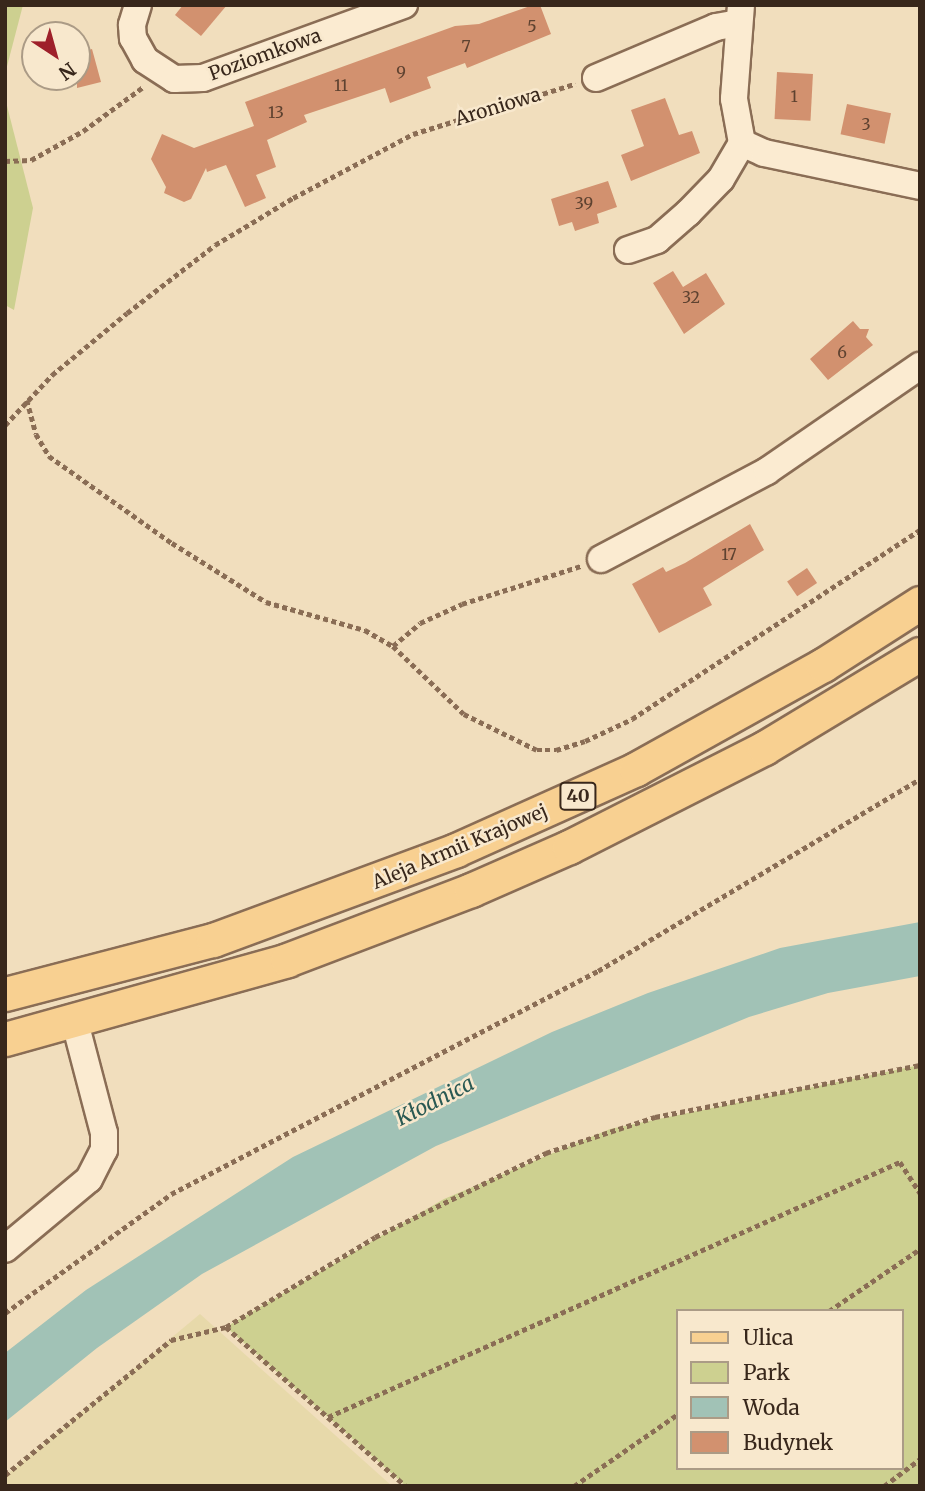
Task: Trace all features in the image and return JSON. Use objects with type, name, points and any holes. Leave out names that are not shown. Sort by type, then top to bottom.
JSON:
[{"type":"main road","name":"Aleja Armii Krajowej","points":[[5,994],[214,940],[456,850],[636,769],[823,665],[920,603]]},
{"type":"main road","name":"40","points":[[5,1039],[287,960],[484,884],[569,847],[764,748],[920,654]]},
{"type":"street","points":[[138,5],[132,25],[133,38],[145,60],[158,71]]},
{"type":"street","name":"Poziomkowa","points":[[158,71],[174,79],[204,78],[404,5]]},
{"type":"street","points":[[596,78],[716,27],[740,14]]},
{"type":"street","points":[[628,250],[657,240],[688,213],[721,179],[742,143],[734,99],[740,14]]},
{"type":"street","points":[[742,143],[764,153],[920,186]]},
{"type":"street","points":[[601,559],[767,471],[920,366]]},
{"type":"street","points":[[5,1249],[89,1179],[104,1150],[104,1133],[74,1020]]},
{"type":"path","points":[[5,162],[31,160],[83,131],[158,71]]},
{"type":"path","name":"Aroniowa","points":[[5,425],[52,374],[215,245],[293,198],[413,134],[596,78]]},
{"type":"path","points":[[27,400],[36,434],[48,456],[172,543],[266,602],[365,629],[393,646],[464,714],[518,743],[556,750],[620,724],[684,689],[920,530]]},
{"type":"path","points":[[393,646],[420,623],[462,604],[601,559]]},
{"type":"path","points":[[5,1313],[172,1194],[598,971],[920,779]]},
{"type":"path","points":[[5,1475],[171,1340],[226,1327],[444,1199],[610,1129],[920,1065]]},
{"type":"path","points":[[328,1417],[900,1163],[920,1193]]},
{"type":"path","points":[[832,1309],[920,1249]]},
{"type":"path","points":[[226,1327],[406,1486]]},
{"type":"path","points":[[574,1486],[676,1415]]},
{"type":"path","points":[[884,1486],[920,1459]]},
{"type":"shaded area","points":[[200,1314],[392,1486],[5,1486],[5,1476]]},
{"type":"green space","points":[[5,5],[23,5],[5,74]]},
{"type":"green space","points":[[5,98],[33,208],[14,310],[5,305]]},
{"type":"green space","points":[[920,1065],[920,1486],[406,1486],[226,1327],[444,1199],[610,1129]]},
{"type":"water","name":"Kłodnica","points":[[920,922],[920,976],[828,993],[749,1017],[436,1146],[202,1274],[97,1348],[5,1422],[5,1353],[86,1290],[293,1157],[552,1032],[648,993],[780,948]]},
{"type":"building","points":[[183,5],[227,5],[201,36],[175,15]]},
{"type":"building","points":[[540,5],[551,34],[467,68],[465,63],[427,77],[431,88],[390,103],[385,88],[304,115],[307,122],[267,140],[276,167],[256,175],[266,198],[245,207],[226,165],[207,172],[206,168],[191,199],[184,202],[164,193],[166,187],[151,159],[162,134],[194,148],[254,126],[245,102],[455,26],[479,24]]},
{"type":"building","points":[[91,49],[101,82],[91,84]]},
{"type":"building","points":[[777,72],[813,74],[810,121],[775,119]]},
{"type":"building","points":[[665,98],[679,135],[692,131],[700,153],[631,181],[621,155],[644,146],[631,110]]},
{"type":"building","points":[[847,104],[891,113],[885,144],[841,134]]},
{"type":"building","points":[[608,181],[617,207],[597,214],[599,223],[575,231],[572,222],[559,226],[551,199]]},
{"type":"building","points":[[673,271],[683,287],[706,273],[725,304],[684,334],[653,283]]},
{"type":"building","points":[[853,321],[860,329],[869,329],[866,337],[873,345],[828,380],[810,359]]},
{"type":"building","points":[[750,524],[764,550],[703,588],[712,605],[659,633],[632,584],[663,567],[666,572],[685,563]]},
{"type":"building","points":[[807,568],[817,583],[797,596],[787,581]]}]
